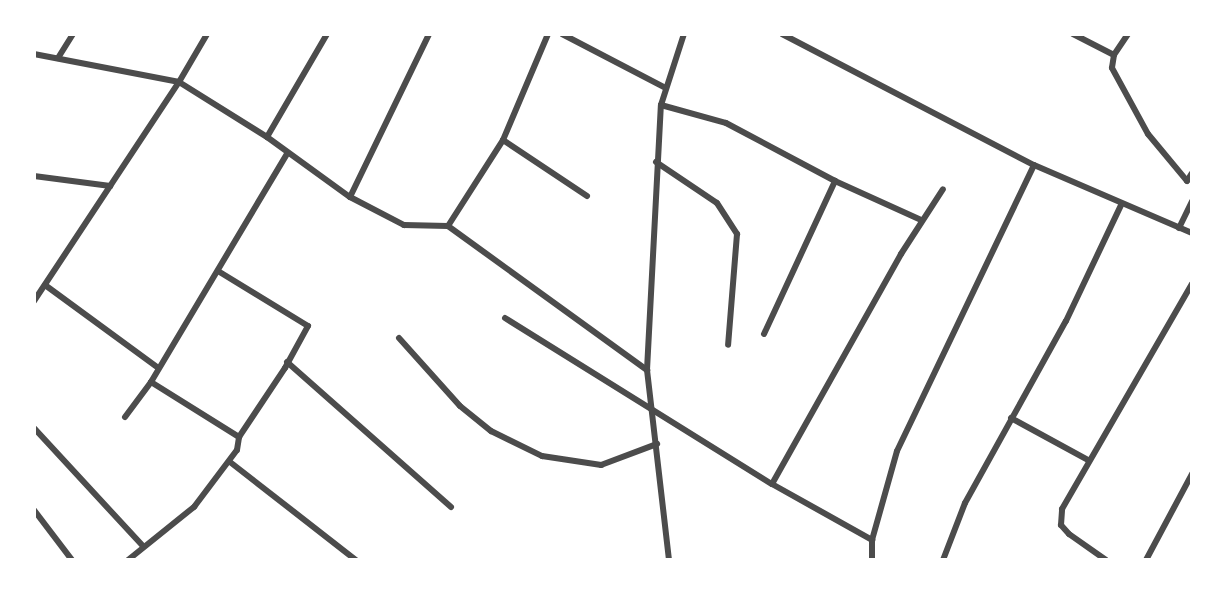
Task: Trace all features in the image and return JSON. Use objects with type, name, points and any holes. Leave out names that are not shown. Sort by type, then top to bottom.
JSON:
[{"type":"street","points":[[58,58],[72,34]]},
{"type":"street","points":[[34,301],[179,82],[207,34]]},
{"type":"street","points":[[267,137],[327,34]]},
{"type":"street","points":[[350,197],[429,34]]},
{"type":"street","points":[[448,226],[502,140],[548,34]]},
{"type":"street","points":[[562,34],[664,87]]},
{"type":"street","points":[[669,560],[647,370],[656,162],[662,105],[664,87],[684,34]]},
{"type":"street","points":[[782,34],[1034,165],[1121,205],[1191,233]]},
{"type":"street","points":[[1073,34],[1114,55]]},
{"type":"street","points":[[1128,34],[1114,55],[1112,68],[1148,134],[1187,181],[1191,173]]},
{"type":"street","points":[[34,54],[179,82],[267,137],[287,154],[350,197],[404,225],[448,226],[647,370]]},
{"type":"street","points":[[662,105],[726,123],[835,181],[921,220]]},
{"type":"street","points":[[502,140],[587,196]]},
{"type":"street","points":[[125,417],[151,382],[157,367],[218,271],[287,154]]},
{"type":"street","points":[[656,162],[717,203],[737,234],[728,345]]},
{"type":"street","points":[[872,560],[872,540],[897,451],[1034,165]]},
{"type":"street","points":[[34,176],[110,186]]},
{"type":"street","points":[[764,334],[835,181]]},
{"type":"street","points":[[772,484],[921,220],[943,189]]},
{"type":"street","points":[[1179,228],[1191,201]]},
{"type":"street","points":[[943,560],[965,503],[1066,321],[1121,205]]},
{"type":"street","points":[[128,560],[194,507],[230,462],[237,450],[239,436],[309,326],[218,271]]},
{"type":"street","points":[[1106,560],[1061,525],[1062,509],[1088,460],[1191,284]]},
{"type":"street","points":[[45,285],[157,367]]},
{"type":"street","points":[[506,318],[651,406],[772,484],[872,540]]},
{"type":"street","points":[[399,338],[460,406],[491,431],[542,456],[601,465],[657,444]]},
{"type":"street","points":[[286,362],[451,507]]},
{"type":"street","points":[[151,382],[239,436]]},
{"type":"street","points":[[1011,418],[1088,460]]},
{"type":"street","points":[[34,428],[143,546]]},
{"type":"street","points":[[230,462],[356,560]]},
{"type":"street","points":[[1146,560],[1191,474]]},
{"type":"street","points":[[34,510],[72,560]]}]
